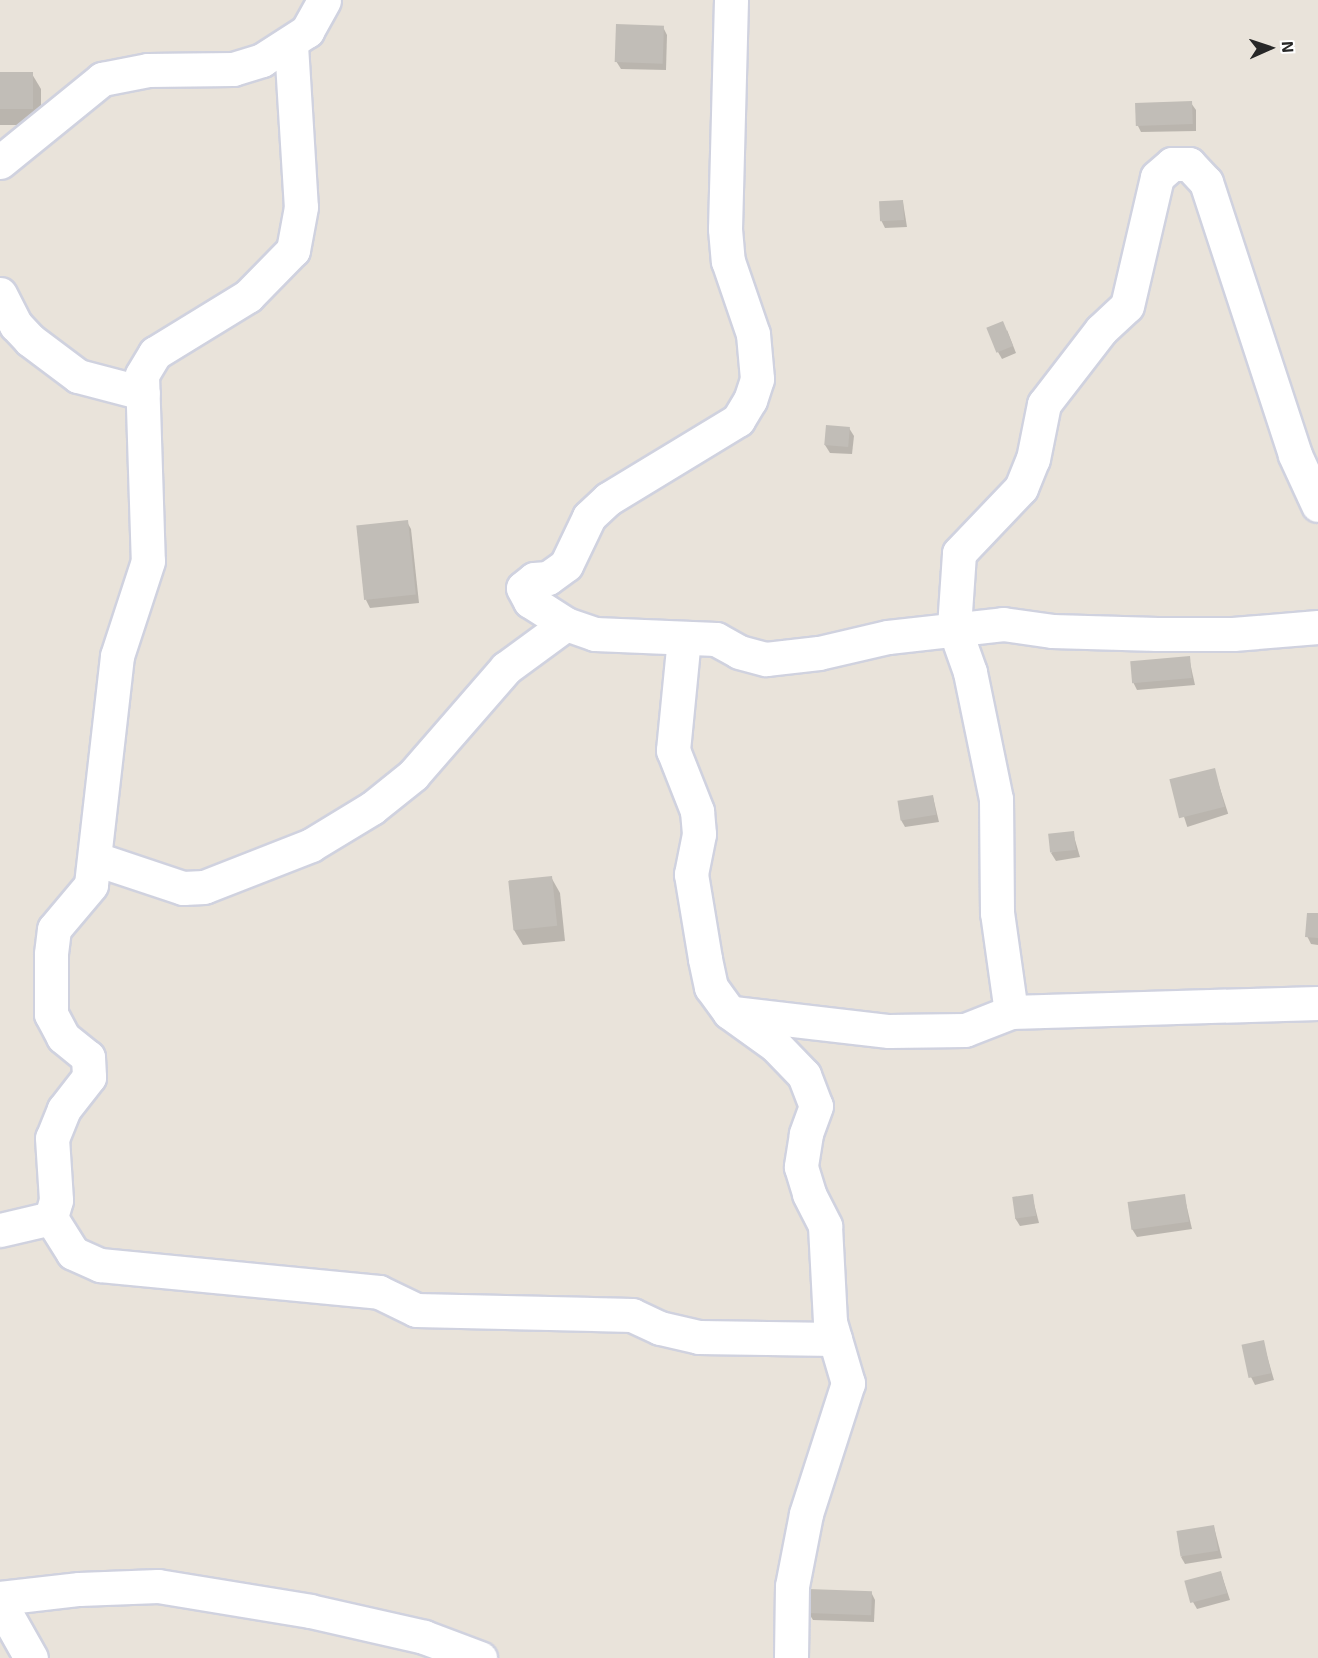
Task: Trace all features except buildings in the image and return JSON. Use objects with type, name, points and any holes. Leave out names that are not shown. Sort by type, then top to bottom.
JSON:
[{"type":"street","points":[[0,162],[102,79],[148,70],[233,69],[262,60],[291,45],[307,31],[324,0]]},
{"type":"street","points":[[731,0],[727,251],[753,334],[757,379],[738,420],[608,499],[589,517],[566,566],[548,578],[534,579],[523,588],[530,602],[566,624],[595,634],[716,639],[739,652],[766,659],[954,627],[1003,624],[1052,631],[1233,634],[1318,627]]},
{"type":"street","points":[[291,45],[301,207],[293,250],[248,296],[155,353],[142,375],[148,561],[117,656],[96,859],[91,885],[54,929],[52,946],[51,1014],[63,1037],[88,1057],[89,1077],[64,1109],[52,1138],[56,1200],[51,1218],[73,1252],[100,1264],[379,1292],[416,1310],[632,1315],[660,1328],[699,1337],[835,1339]]},
{"type":"street","points":[[1011,1012],[997,913],[996,799],[970,672],[954,627],[959,553],[1021,488],[1033,459],[1044,404],[1101,330],[1127,306],[1157,177],[1172,164],[1189,164],[1206,182],[1295,455],[1318,505]]},
{"type":"street","points":[[0,294],[16,325],[30,340],[78,376],[143,393]]},
{"type":"street","points":[[96,859],[183,888],[204,887],[311,845],[372,808],[413,775],[506,668],[566,624]]},
{"type":"street","points":[[684,638],[673,750],[697,810],[699,834],[691,874],[707,969],[711,987],[729,1012],[775,1045],[804,1075],[816,1106],[806,1134],[801,1167],[809,1194],[825,1226],[830,1322],[848,1383],[806,1514],[792,1586],[791,1658]]},
{"type":"street","points":[[729,1012],[889,1031],[965,1030],[1011,1012],[1318,1003]]},
{"type":"street","points":[[0,1230],[51,1218]]},
{"type":"street","points":[[31,1658],[0,1601],[79,1589],[158,1586],[310,1611],[424,1637],[480,1658]]}]
